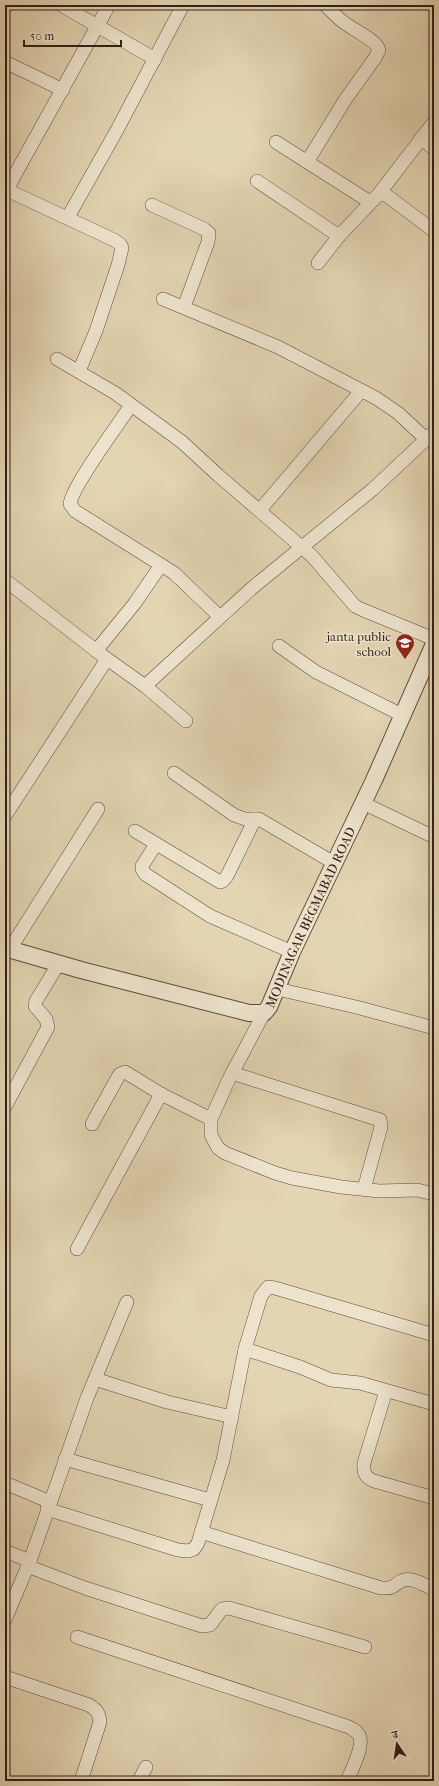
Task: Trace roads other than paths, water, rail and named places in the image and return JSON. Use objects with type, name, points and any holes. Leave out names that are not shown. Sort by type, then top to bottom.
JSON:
[{"type":"street","points":[[61,5],[155,60]]},
{"type":"street","points":[[79,371],[105,306],[122,248],[120,244],[114,240],[6,189],[63,90],[109,5]]},
{"type":"street","points":[[68,217],[155,60],[183,5]]},
{"type":"street","points":[[306,162],[345,100],[376,58],[379,50],[370,40],[342,21],[326,6]]},
{"type":"street","points":[[5,62],[63,90]]},
{"type":"street","points":[[318,263],[339,236],[374,198],[434,122]]},
{"type":"street","points":[[421,138],[434,149]]},
{"type":"street","points":[[276,142],[306,162],[374,198],[386,195],[434,231]]},
{"type":"street","points":[[256,181],[339,236]]},
{"type":"street","points":[[152,205],[204,229],[209,233],[208,242],[184,307]]},
{"type":"street","points":[[145,686],[302,546],[373,489],[430,435],[385,403],[278,347],[163,299]]},
{"type":"street","points":[[57,359],[79,371],[131,405],[182,442],[219,476],[302,546],[321,565],[355,606],[434,639]]},
{"type":"street","points":[[260,510],[362,391]]},
{"type":"street","points":[[131,405],[73,494],[70,504],[75,511],[174,573],[220,618]]},
{"type":"street","points":[[96,651],[135,603],[161,565]]},
{"type":"street","points":[[5,580],[96,651],[145,686],[186,721]]},
{"type":"street","name":"MODINAGAR BEGMABAD ROAD","points":[[8,948],[249,1013],[264,1013],[269,1007],[277,990],[292,952],[363,803],[434,644]]},
{"type":"street","points":[[279,646],[316,672],[402,715]]},
{"type":"street","points":[[5,816],[107,659]]},
{"type":"street","points":[[174,774],[234,815],[245,819],[256,819],[265,822],[334,863]]},
{"type":"street","points":[[363,803],[434,837]]},
{"type":"street","points":[[8,948],[98,809]]},
{"type":"street","points":[[135,831],[216,881],[222,881],[227,876],[256,819]]},
{"type":"street","points":[[156,844],[142,866],[142,869],[146,874],[210,916],[292,952]]},
{"type":"street","points":[[5,1107],[48,1027],[46,1019],[35,1006],[53,961]]},
{"type":"street","points":[[277,990],[356,1007],[434,1028]]},
{"type":"street","points":[[264,1013],[232,1073],[211,1119],[211,1135],[218,1148],[225,1153],[292,1178],[364,1189],[386,1191],[417,1190],[434,1194]]},
{"type":"street","points":[[92,1124],[118,1076],[122,1073],[129,1074],[162,1094],[211,1119]]},
{"type":"street","points":[[232,1073],[380,1120],[381,1127],[364,1189]]},
{"type":"street","points":[[77,1249],[162,1094]]},
{"type":"street","points":[[5,1483],[49,1505],[178,1550],[188,1551],[194,1549],[198,1543],[223,1460],[246,1349],[261,1296],[268,1288],[275,1288],[434,1335]]},
{"type":"street","points":[[5,1620],[29,1564],[87,1398],[127,1302]]},
{"type":"street","points":[[246,1349],[300,1367],[331,1380],[360,1383],[434,1404]]},
{"type":"street","points":[[95,1379],[167,1402],[232,1417]]},
{"type":"street","points":[[386,1391],[364,1463],[363,1472],[367,1478],[374,1481],[434,1498]]},
{"type":"street","points":[[65,1459],[210,1500]]},
{"type":"street","points":[[201,1532],[381,1588],[390,1588],[404,1580],[411,1580],[434,1590]]},
{"type":"street","points":[[5,1551],[29,1564],[85,1588],[202,1626],[210,1625],[222,1609],[229,1608],[365,1646]]},
{"type":"street","points":[[77,1636],[355,1730],[360,1736],[360,1744],[347,1781]]},
{"type":"street","points":[[5,1677],[89,1705],[96,1709],[99,1714],[100,1722],[81,1781]]},
{"type":"street","points":[[139,1781],[146,1767]]},
{"type":"place","name":"janta public school","points":[[405,660]]}]
